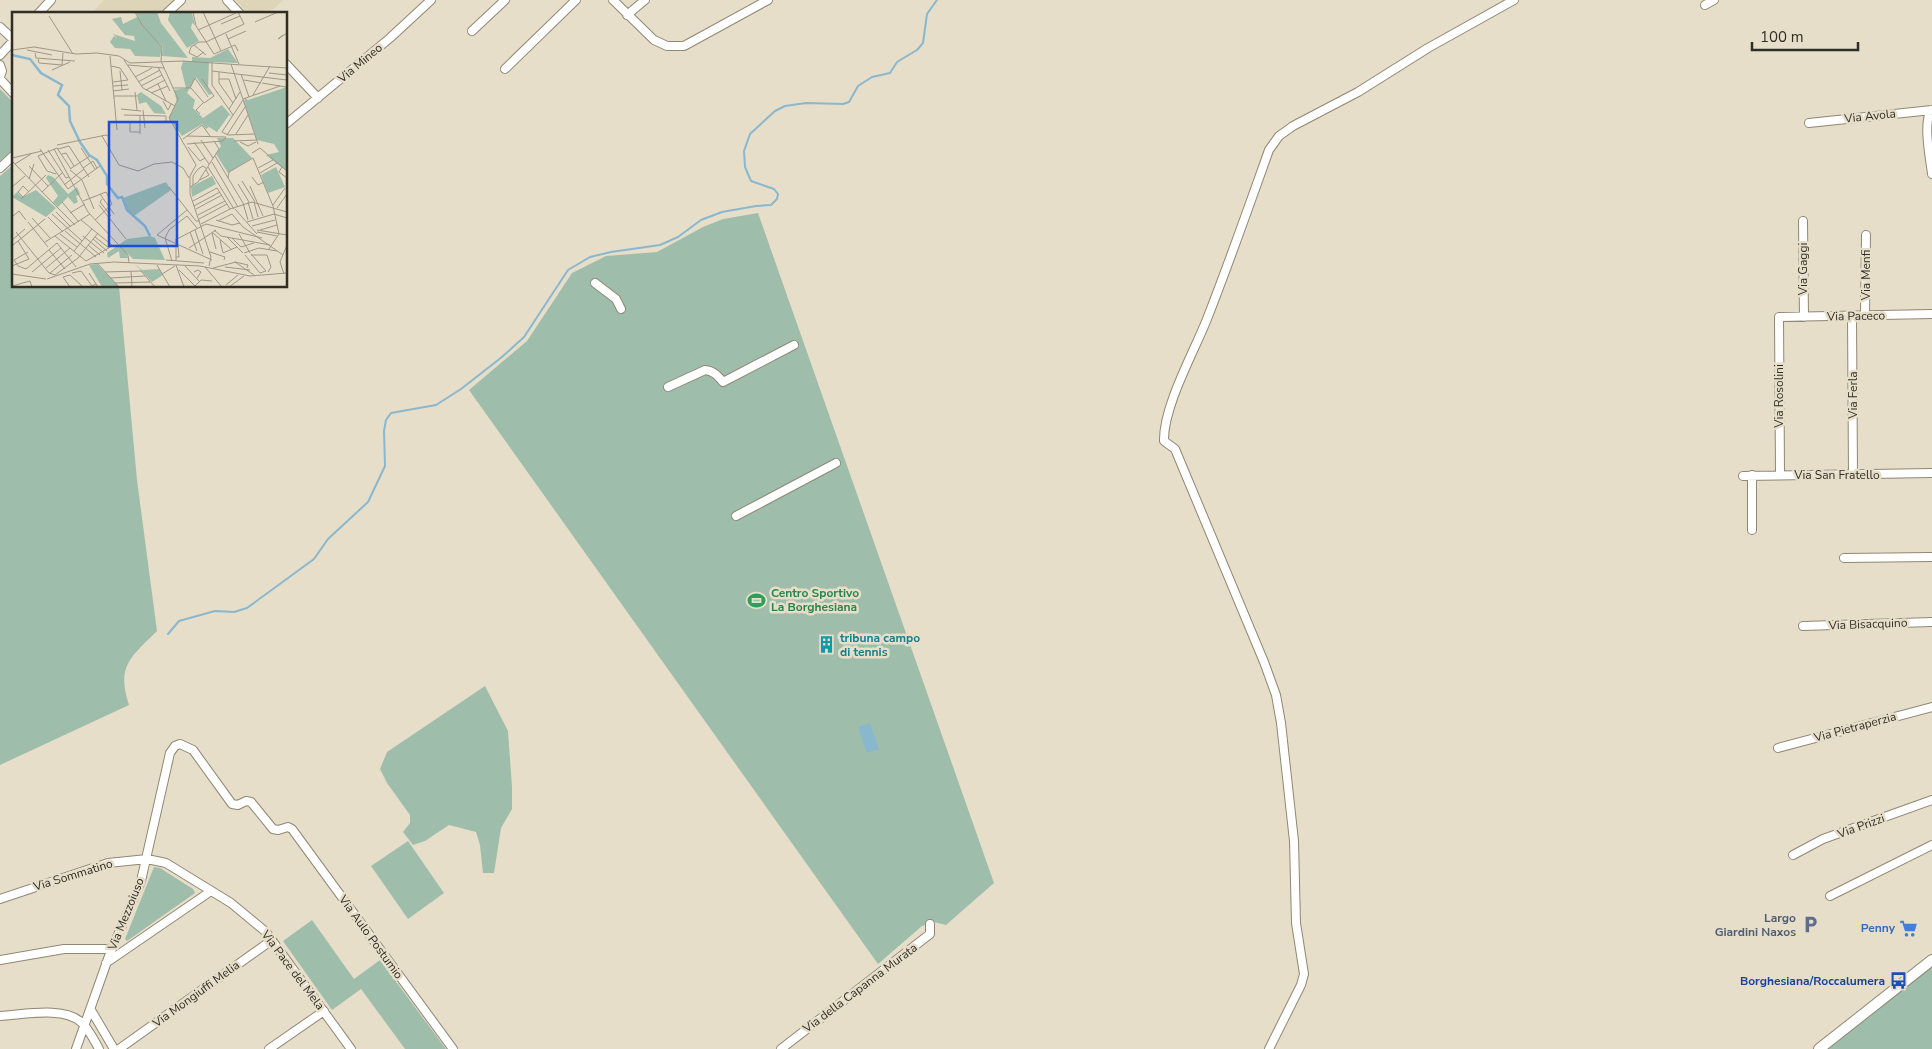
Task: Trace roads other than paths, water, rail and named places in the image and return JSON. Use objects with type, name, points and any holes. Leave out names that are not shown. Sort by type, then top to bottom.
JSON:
[{"type":"street","points":[[40,12],[51,0]]},
{"type":"street","points":[[168,12],[181,0]]},
{"type":"street","points":[[228,0],[238,12]]},
{"type":"street","name":"Via Mineo","points":[[288,122],[390,38],[431,0]]},
{"type":"street","points":[[472,31],[505,0]]},
{"type":"street","points":[[505,69],[576,0]]},
{"type":"street","points":[[613,0],[657,43],[678,47],[693,42],[768,0]]},
{"type":"street","points":[[627,15],[645,0]]},
{"type":"street","points":[[1269,1049],[1301,985],[1304,975],[1296,923],[1293,831],[1280,711],[1264,662],[1175,449],[1164,441],[1164,429],[1172,402],[1206,322],[1269,150],[1279,136],[1327,107],[1358,92],[1428,48],[1514,0]]},
{"type":"street","points":[[1705,5],[1714,0]]},
{"type":"street","points":[[0,27],[12,38]]},
{"type":"street","points":[[0,55],[12,42]]},
{"type":"street","points":[[0,65],[2,71],[0,78],[12,92]]},
{"type":"street","points":[[288,66],[318,98]]},
{"type":"street","points":[[1932,110],[1928,115],[1932,174]]},
{"type":"street","name":"Via Avola","points":[[1809,123],[1932,110]]},
{"type":"street","points":[[0,168],[12,157]]},
{"type":"street","name":"Via Gaggi","points":[[1803,221],[1804,317]]},
{"type":"street","name":"Via Menfi","points":[[1865,316],[1866,235]]},
{"type":"street","points":[[595,283],[616,299],[621,309]]},
{"type":"street","name":"Via Paceco","points":[[1779,317],[1932,314]]},
{"type":"street","name":"Via Ferla","points":[[1852,316],[1853,475]]},
{"type":"street","name":"Via Rosolini","points":[[1779,317],[1780,475]]},
{"type":"street","points":[[668,387],[705,370],[710,370],[716,374],[723,382],[794,345]]},
{"type":"street","points":[[736,516],[836,463]]},
{"type":"street","name":"Via San Fratello","points":[[1743,476],[1932,473]]},
{"type":"street","points":[[1752,475],[1752,530]]},
{"type":"street","points":[[1844,558],[1932,557]]},
{"type":"street","name":"Via Bisacquino","points":[[1803,626],[1932,622]]},
{"type":"street","name":"Via Pietraperzia","points":[[1778,748],[1932,707]]},
{"type":"street","name":"Via Mezzoiuso","points":[[76,1049],[111,949],[134,901],[147,859],[170,753],[173,747],[180,744],[191,748],[232,804],[238,805],[246,801],[251,802],[273,829],[278,830],[288,827]]},
{"type":"street","name":"Via Prizzi","points":[[1792,855],[1823,839],[1932,800]]},
{"type":"street","name":"Via Aulo Postumio","points":[[288,827],[453,1049]]},
{"type":"street","points":[[1830,896],[1932,845]]},
{"type":"street","name":"Via Pace del Mela","points":[[147,859],[169,864],[211,890],[258,924],[272,940],[351,1049]]},
{"type":"street","name":"Via Sommatino","points":[[0,899],[105,864],[147,859]]},
{"type":"street","points":[[106,963],[211,890]]},
{"type":"street","name":"Via della Capanna Murata","points":[[780,1049],[930,934],[932,931],[930,924]]},
{"type":"street","name":"Via Mongiuffi Melia","points":[[119,1049],[272,940]]},
{"type":"street","points":[[0,960],[64,949],[111,949]]},
{"type":"street","points":[[1819,1049],[1932,960]]},
{"type":"street","points":[[91,1010],[114,1049]]},
{"type":"street","points":[[269,1049],[324,1011]]},
{"type":"street","points":[[0,1016],[58,1013],[76,1018],[85,1027],[99,1049]]},
{"type":"water","points":[[870,723],[879,749],[867,753],[858,727]]},
{"type":"waterway","points":[[168,634],[179,621],[215,611],[234,612],[247,608],[314,559],[328,539],[368,502],[385,466],[384,431],[386,420],[391,413],[436,405],[461,389],[502,357],[524,337],[568,270],[590,257],[660,245],[678,237],[701,220],[722,212],[771,205],[777,199],[778,194],[774,189],[751,181],[745,167],[744,151],[750,134],[775,111],[785,106],[806,103],[843,104],[849,102],[858,86],[872,77],[890,73],[897,62],[917,50],[923,43],[927,14],[937,0]]},
{"type":"place","name":"Centro Sportivo La Borghesiana","points":[[757,600]]},
{"type":"place","name":"tribuna campo di tennis","points":[[826,645]]},
{"type":"place","name":"Largo Giardini Naxos","points":[[1810,925]]},
{"type":"place","name":"Penny","points":[[1909,928]]},
{"type":"place","name":"Borghesiana/Roccalumera","points":[[1899,981]]}]
